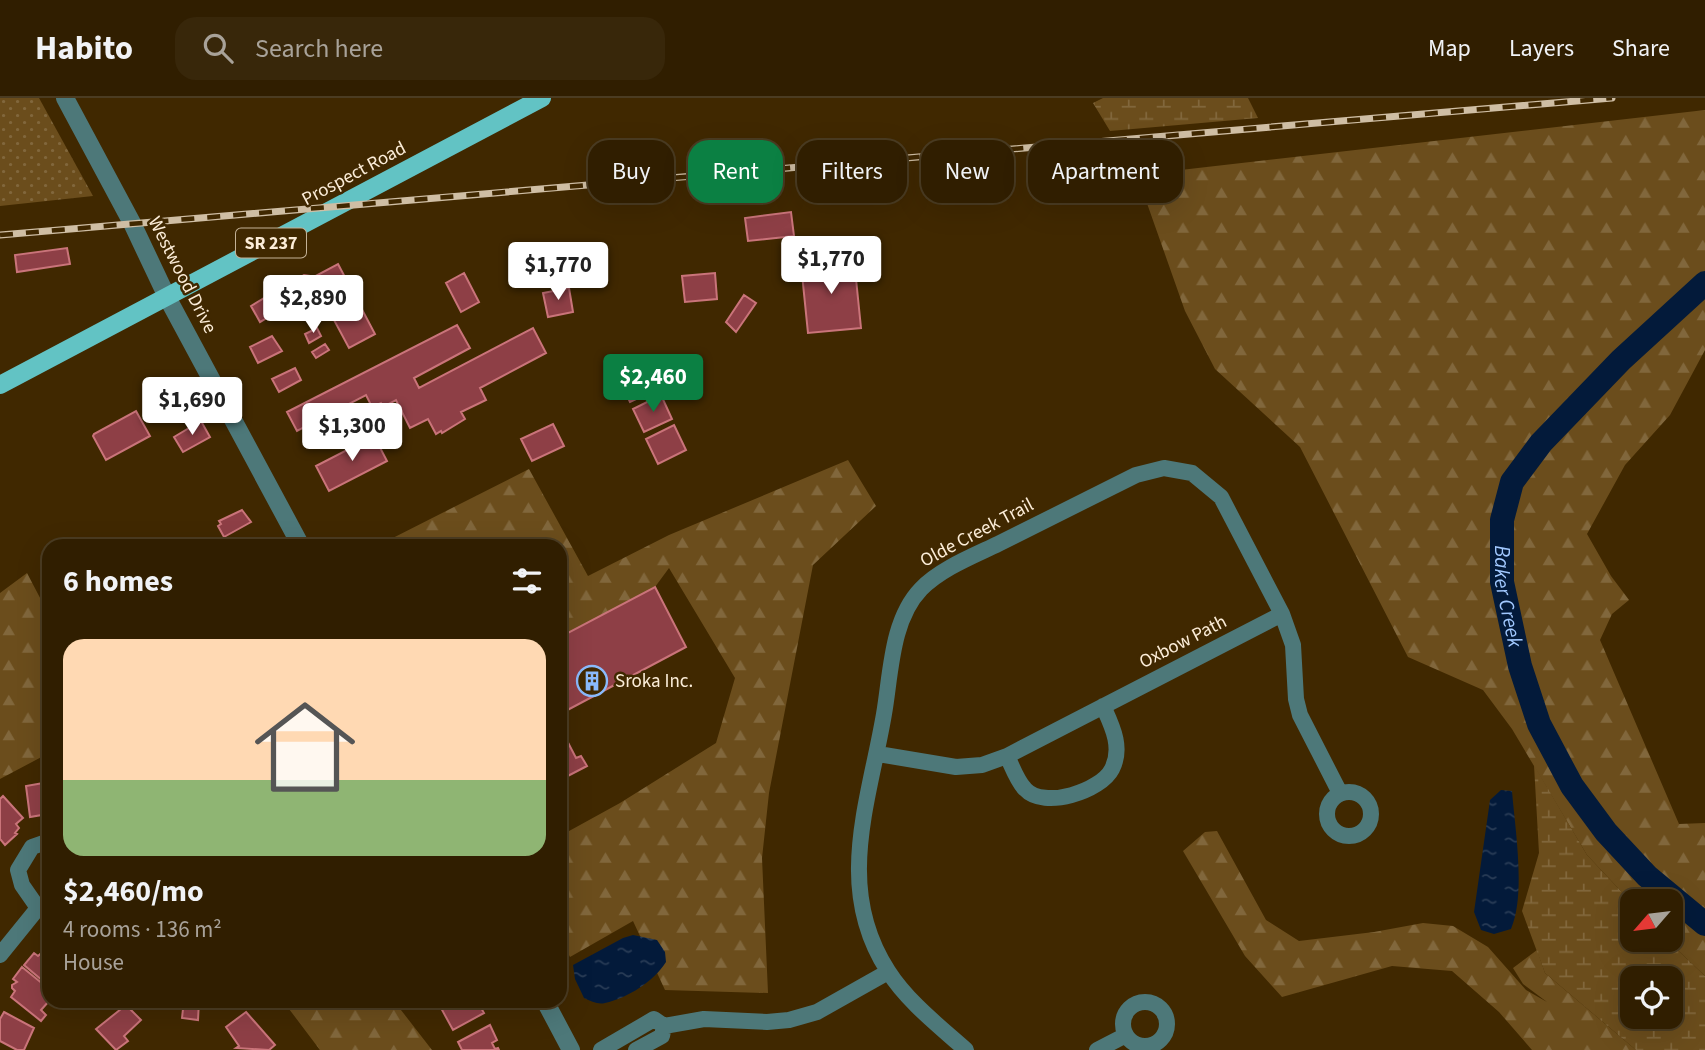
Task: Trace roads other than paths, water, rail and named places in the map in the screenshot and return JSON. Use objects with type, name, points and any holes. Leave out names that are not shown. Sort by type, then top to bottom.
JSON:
[{"type":"main road","name":"Prospect Road","points":[[0,385],[542,98]]},
{"type":"street","name":"Westwood Drive","points":[[65,98],[132,223],[167,297],[297,539]]},
{"type":"street","name":"Olde Creek Trail","points":[[966,1050],[904,992],[888,972],[868,932],[860,904],[857,873],[863,818],[897,635],[903,617],[919,590],[928,582],[975,555],[1136,475],[1164,468],[1192,473],[1221,497],[1282,614],[1293,645],[1296,699],[1300,715],[1340,793]]},
{"type":"street","name":"Oxbow Path","points":[[877,754],[956,767],[982,765],[1007,755],[1282,614]]},
{"type":"street","points":[[1007,755],[1025,789],[1037,796],[1051,799],[1084,790],[1105,778],[1115,759],[1117,748],[1114,729],[1103,706]]},
{"type":"street","points":[[42,843],[32,847],[18,870],[22,885],[42,906]]},
{"type":"street","points":[[0,956],[42,908]]},
{"type":"street","points":[[601,1050],[654,1019],[664,1026],[704,1020],[789,1020],[817,1012],[888,972]]},
{"type":"street","points":[[549,1008],[571,1050]]},
{"type":"street","points":[[636,1050],[662,1036],[664,1026]]},
{"type":"street","points":[[1097,1050],[1126,1035]]},
{"type":"water","points":[[1501,790],[1512,791],[1519,880],[1511,929],[1494,934],[1481,930],[1474,912],[1490,800]]},
{"type":"water","points":[[633,935],[657,940],[665,952],[666,962],[661,969],[640,988],[614,1001],[600,1003],[584,998],[575,979],[573,965]]},
{"type":"waterway","name":"Baker Creek","points":[[1705,283],[1621,360],[1541,443],[1512,482],[1502,520],[1502,582],[1520,666],[1539,724],[1572,786],[1606,832],[1647,876],[1705,924]]},
{"type":"railway","points":[[0,235],[1612,98]]},
{"type":"place","name":"Sroka Inc.","points":[[592,681]]}]
